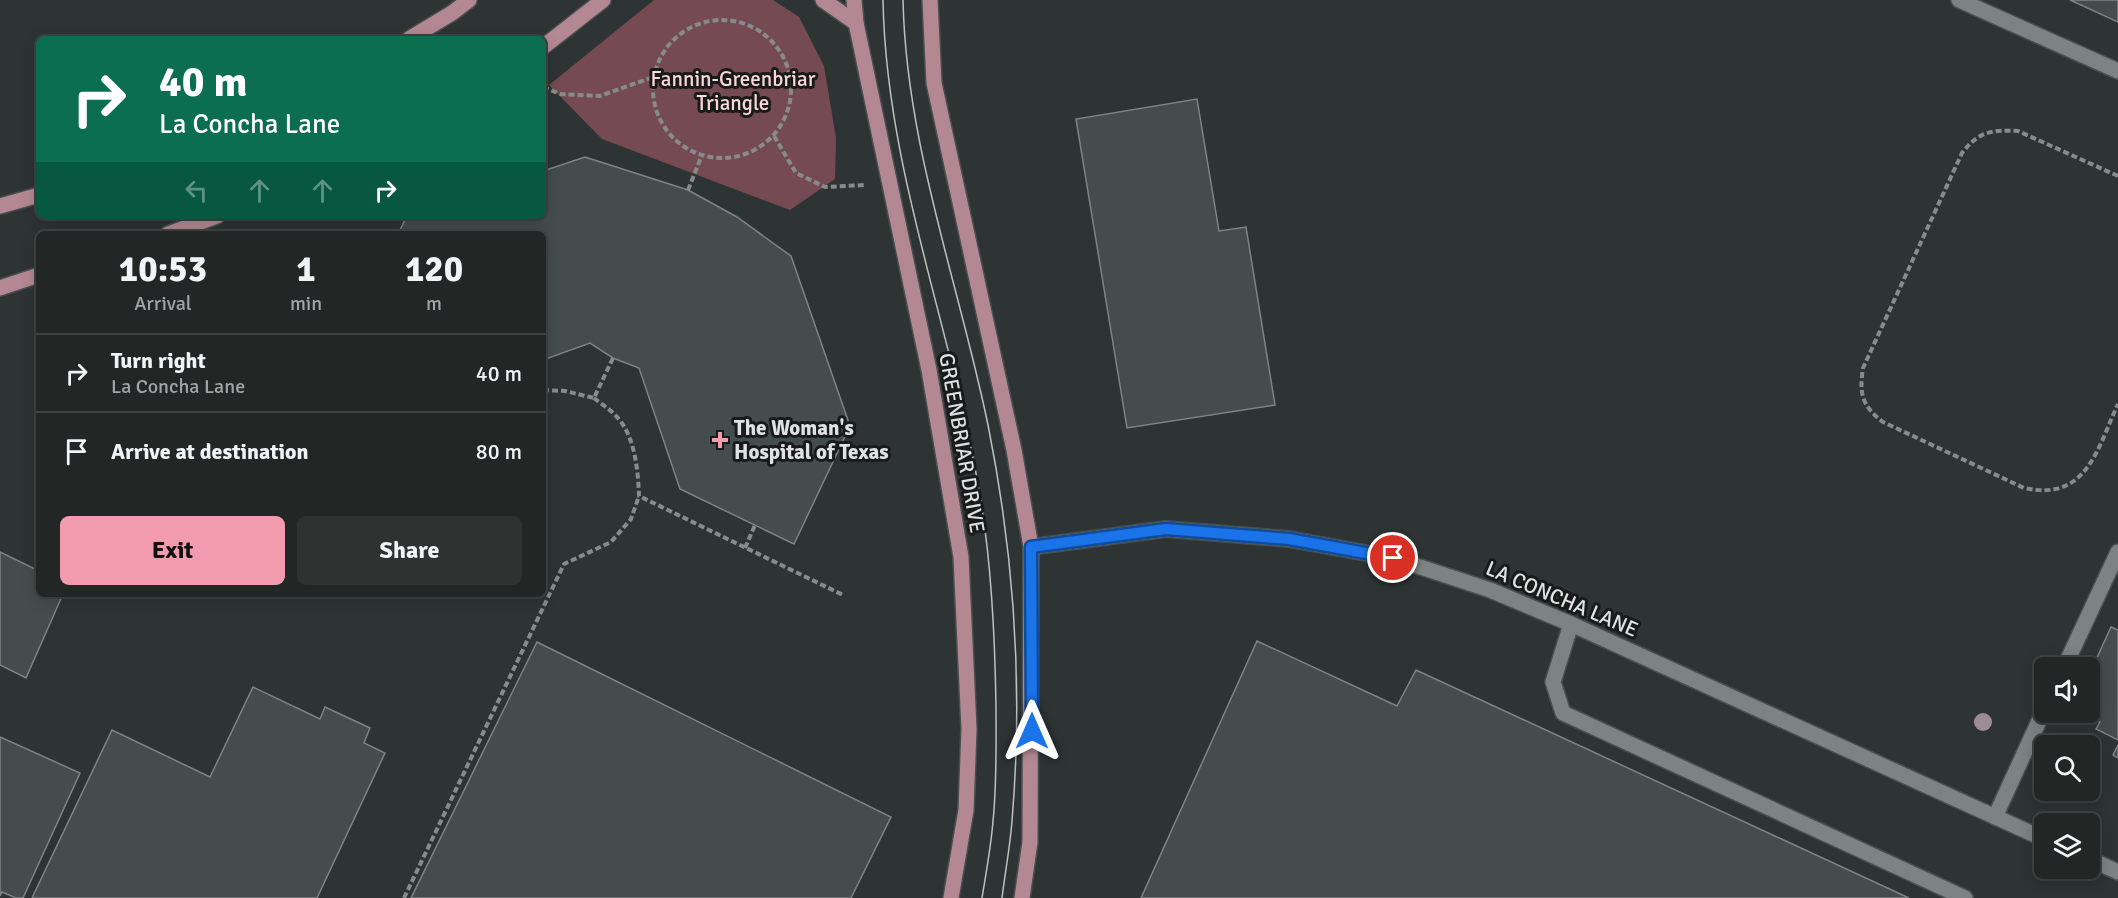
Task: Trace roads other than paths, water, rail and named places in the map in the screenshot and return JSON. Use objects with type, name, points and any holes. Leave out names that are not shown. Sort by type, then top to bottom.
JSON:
[{"type":"main road","points":[[414,36],[453,13],[469,0]]},
{"type":"main road","points":[[546,45],[603,0]]},
{"type":"main road","points":[[823,0],[856,23]]},
{"type":"main road","name":"GREENBRIAR DRIVE","points":[[854,0],[856,23],[929,370],[961,556],[969,729],[966,810],[951,898]]},
{"type":"main road","points":[[930,0],[934,83],[1014,450],[1031,547],[1030,831],[1022,898]]},
{"type":"main road","points":[[0,206],[36,196]]},
{"type":"main road","points":[[176,231],[209,219]]},
{"type":"main road","points":[[0,288],[36,276]]},
{"type":"street","points":[[1959,0],[2118,71]]},
{"type":"street","name":"LA CONCHA LANE","points":[[1031,547],[1166,529],[1289,539],[1393,558],[1490,590],[1572,624],[2034,835]]},
{"type":"street","points":[[2069,657],[2118,552]]},
{"type":"street","points":[[1572,624],[1553,682],[1563,713],[1965,898]]},
{"type":"street","points":[[1995,817],[2038,723]]},
{"type":"street","points":[[2100,864],[2118,872]]},
{"type":"tram line","points":[[883,0],[887,64],[896,127],[908,190],[969,439],[988,553],[995,656],[996,764],[992,831],[982,898]]},
{"type":"tram line","points":[[903,0],[906,54],[913,108],[936,214],[988,425],[1010,572],[1017,722],[1012,821],[1002,898]]},
{"type":"place","name":"The Woman's Hospital of Texas","points":[[720,440]]},
{"type":"park label","name":"Fannin-Greenbriar Triangle","points":[[733,91]]}]
